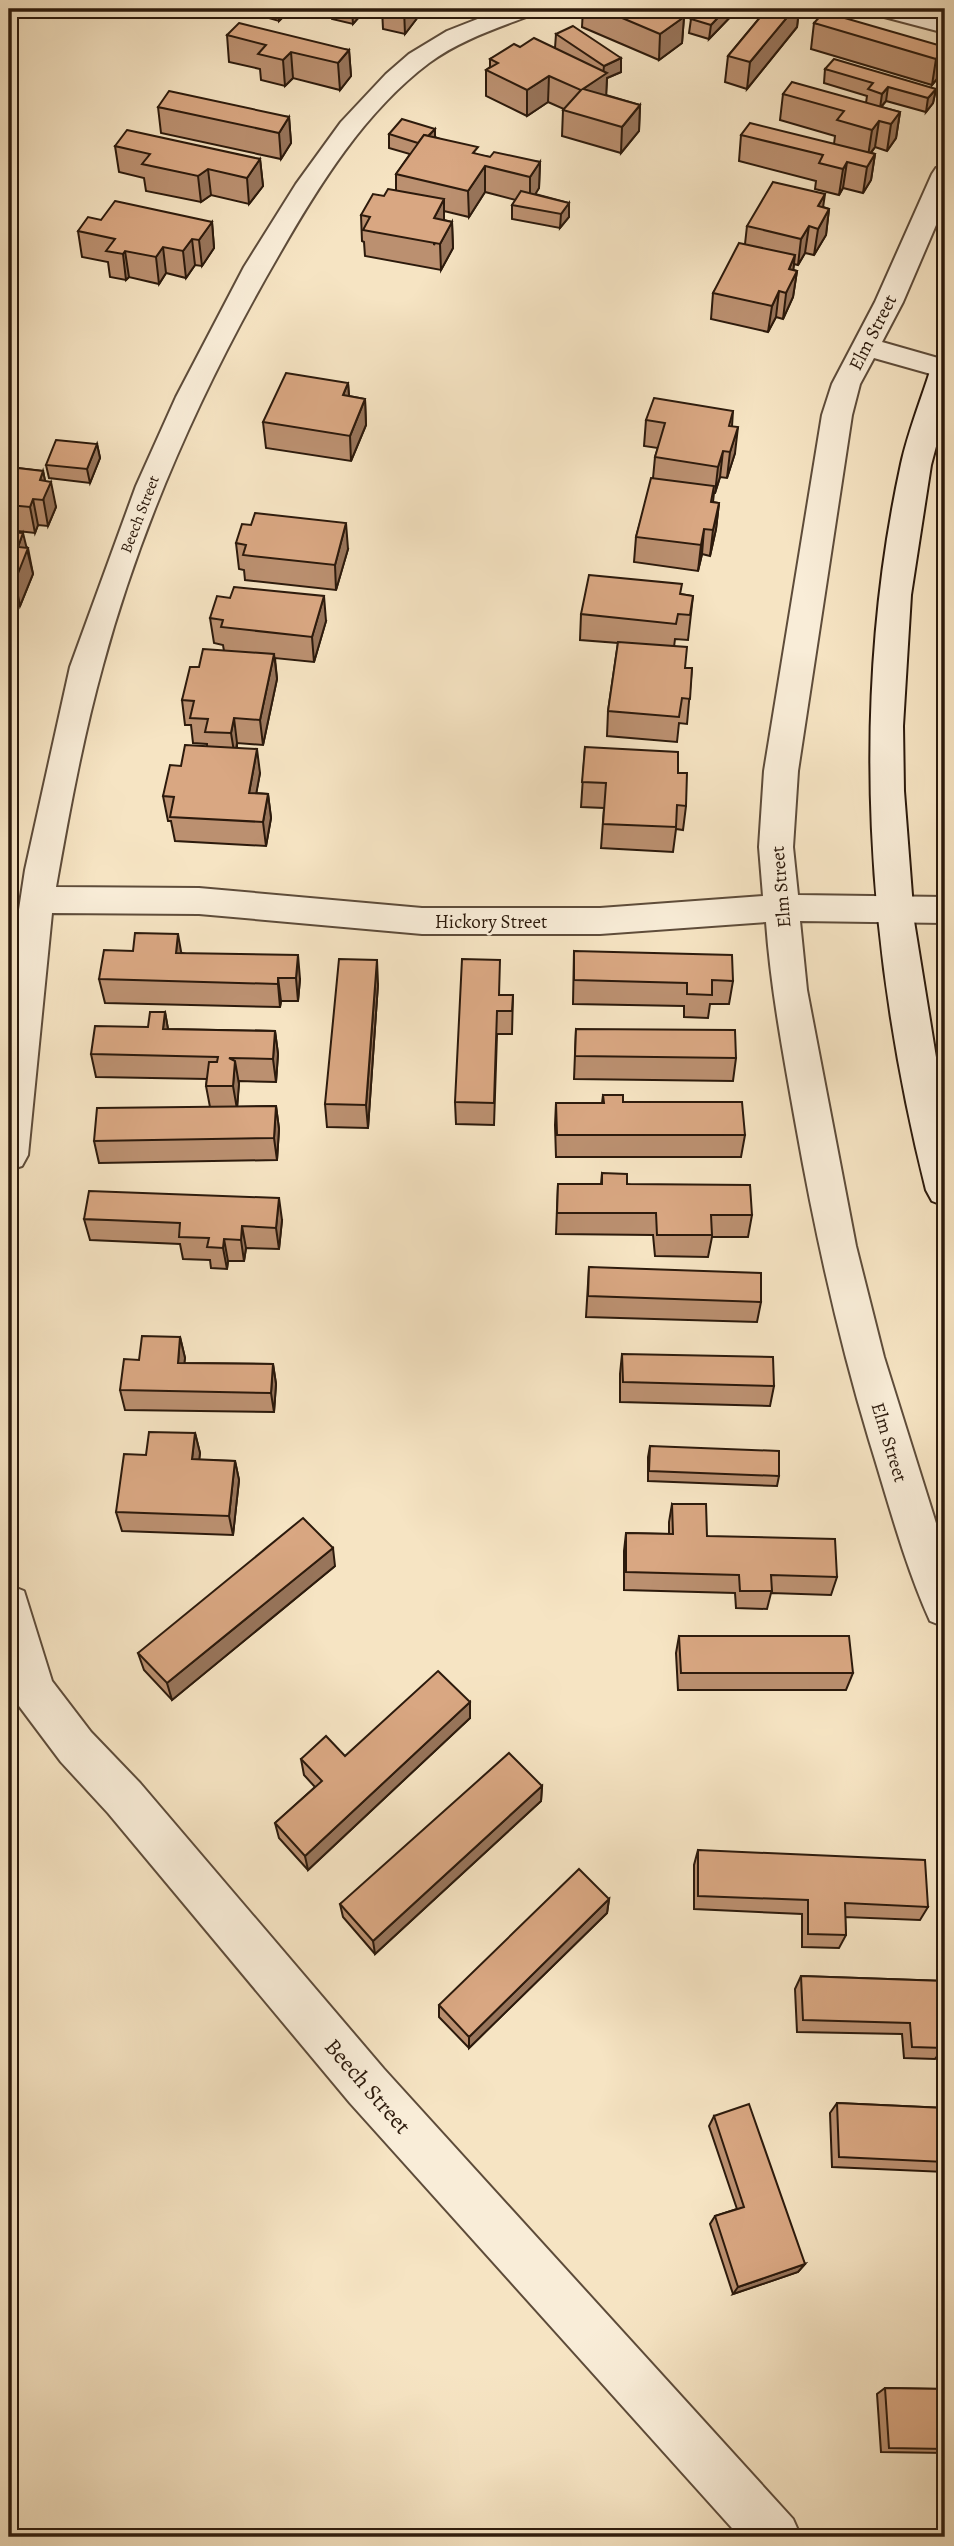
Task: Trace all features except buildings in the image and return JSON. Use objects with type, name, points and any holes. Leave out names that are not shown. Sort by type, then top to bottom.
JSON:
[{"type":"street","name":"Beech Street","points":[[9,1155],[37,900],[68,742],[87,664],[149,485],[237,302],[284,222],[319,170],[395,79],[419,58],[448,40],[525,9]]},
{"type":"street","points":[[882,9],[945,26]]},
{"type":"street","name":"Elm Street","points":[[945,174],[889,302],[846,384],[837,415],[776,810],[776,847],[789,990],[837,1246],[868,1370],[919,1537],[945,1607]]},
{"type":"street","points":[[866,346],[945,368],[937,425],[917,463],[899,562],[887,671],[886,790],[894,909],[915,1059],[945,1190]]},
{"type":"street","name":"Hickory Street","points":[[37,900],[199,901],[422,921],[600,920],[782,908],[945,910]]},
{"type":"street","name":"Beech Street","points":[[9,1605],[12,1628],[34,1692],[76,1747],[124,1798],[367,2086],[775,2537]]}]
